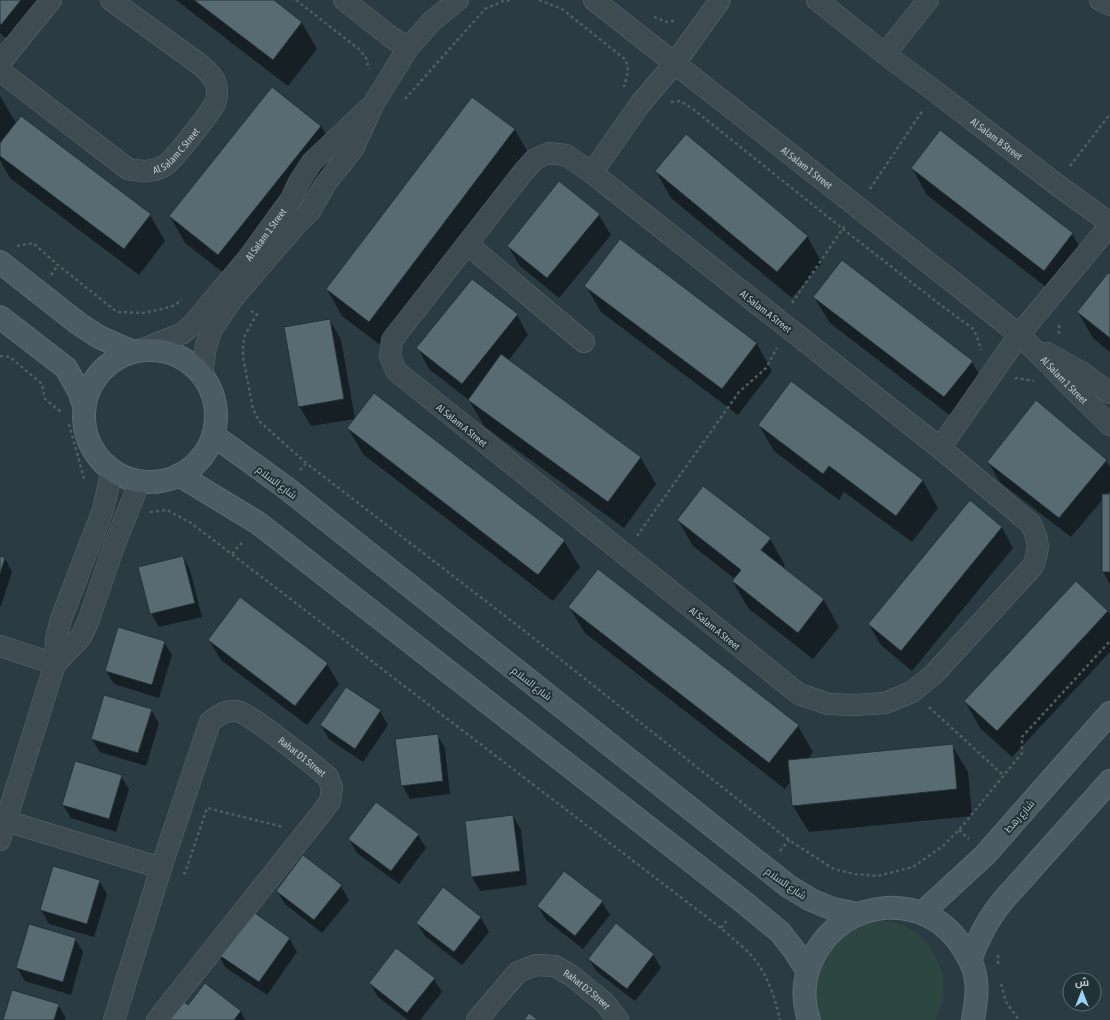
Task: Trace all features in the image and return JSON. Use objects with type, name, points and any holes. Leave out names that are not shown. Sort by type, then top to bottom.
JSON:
[{"type":"street","points":[[0,63],[51,0]]},
{"type":"street","name":"Al Salam C Street","points":[[0,71],[128,169],[146,172],[164,166],[178,153],[209,112],[216,101],[217,88],[212,75],[202,66],[111,0]]},
{"type":"street","points":[[344,0],[388,35],[408,48]]},
{"type":"street","name":"Al Salam 1 Street","points":[[202,375],[206,346],[212,329],[233,298],[295,226],[310,211],[326,183],[353,149],[374,103],[408,48],[432,21],[458,0]]},
{"type":"street","name":"Al Salam 1 Street","points":[[594,0],[978,301],[1019,335],[1110,425]]},
{"type":"street","points":[[592,173],[640,104],[675,63],[720,0]]},
{"type":"street","name":"Al Salam B Street","points":[[817,0],[885,54],[1110,224],[1019,335]]},
{"type":"street","points":[[885,54],[928,0]]},
{"type":"street","points":[[1100,0],[1110,5]]},
{"type":"street","name":"Al Salam 1 Street","points":[[137,350],[183,333],[192,325],[249,257],[291,199],[299,182],[312,162],[374,103]]},
{"type":"street","name":"Al Salam A Street","points":[[549,153],[566,155],[592,173],[940,448],[1031,524],[1037,537],[1038,552],[1033,566],[934,674],[912,692],[885,703],[856,705],[828,704],[799,694],[396,371],[390,356],[392,340],[534,159],[549,153]]},
{"type":"street","points":[[307,170],[326,183]]},
{"type":"street","points":[[467,244],[584,342]]},
{"type":"street","points":[[0,262],[98,337],[137,350],[165,351],[186,360],[202,375],[210,388],[215,404],[216,420],[213,435],[206,451],[194,465],[179,475],[166,480],[153,482],[140,481],[125,477],[112,470],[101,460],[92,448],[86,435],[83,421],[75,411],[79,390],[66,368],[0,317]]},
{"type":"street","points":[[940,448],[1019,335]]},
{"type":"street","name":"Al Salam 1 Street","points":[[1019,335],[1081,372],[1110,393]]},
{"type":"street","points":[[75,411],[92,383],[107,365],[137,350]]},
{"type":"street","name":"شارع السلام","points":[[213,435],[291,492],[788,886],[811,900],[833,909],[858,914]]},
{"type":"street","points":[[112,470],[103,510],[61,619],[56,639],[55,664],[3,830],[161,868]]},
{"type":"street","points":[[179,475],[258,523],[746,904],[780,932],[807,970]]},
{"type":"street","points":[[55,664],[81,637],[114,546],[140,481]]},
{"type":"street","points":[[68,598],[93,606]]},
{"type":"street","points":[[0,646],[55,664]]},
{"type":"street","name":"Rahat D1 Street","points":[[114,1020],[161,868],[210,722],[223,712],[239,711],[253,719],[328,777],[332,788],[330,801],[157,1020]]},
{"type":"street","name":"شارع رهط","points":[[922,913],[985,855],[1110,713]]},
{"type":"street","points":[[970,960],[980,935],[1002,900],[1110,781]]},
{"type":"street","points":[[807,1017],[804,990],[807,970],[818,946],[836,927],[858,914],[879,908],[901,908],[922,913],[942,925],[959,941],[970,960],[976,980],[977,1000],[973,1020]]},
{"type":"street","name":"Rahat D2 Street","points":[[477,1020],[518,972],[536,964],[555,966],[572,976],[605,1003],[618,1020]]},
{"type":"path","points":[[296,0],[360,50],[366,58],[369,68],[368,74]]},
{"type":"path","points":[[403,101],[485,9],[503,1],[512,0]]},
{"type":"path","points":[[539,0],[562,9],[626,60],[628,71],[623,89],[640,104],[648,109],[665,102],[680,102],[693,109],[843,229],[972,328],[978,336],[981,350]]},
{"type":"path","points":[[1056,184],[1110,114]]},
{"type":"path","points":[[11,243],[17,246],[33,243],[117,312],[145,313],[173,306],[186,298]]},
{"type":"path","points":[[233,298],[257,314],[244,336],[243,357],[253,409],[259,421],[306,463],[522,629],[789,840],[834,869],[855,874],[877,876],[913,867],[944,846],[959,830],[1022,753],[1022,738],[1110,640]]},
{"type":"path","points":[[623,554],[649,521],[739,392],[766,368],[778,347],[768,336],[779,322]]},
{"type":"path","points":[[0,356],[10,357],[42,384],[45,399],[62,412]]},
{"type":"path","points":[[990,378],[1002,388],[1017,378],[1037,381]]},
{"type":"path","points":[[75,411],[86,484]]},
{"type":"path","points":[[126,518],[132,519],[147,512],[167,510],[191,522],[721,928],[751,955],[764,974],[772,991],[780,1020]]},
{"type":"path","points":[[912,692],[1003,776]]},
{"type":"path","points":[[161,868],[185,873],[207,808],[306,833]]},
{"type":"path","points":[[998,952],[999,973]]},
{"type":"path","points":[[999,980],[1006,1002],[1019,1020]]},
{"type":"green space","points":[[867,920],[889,921],[899,924],[909,928],[928,944],[939,964],[944,986],[943,998],[935,1020],[816,1020],[808,975],[815,955]]},
{"type":"building","points":[[0,0],[21,0],[1,25],[0,23]]},
{"type":"building","points":[[194,0],[274,0],[302,22],[273,60]]},
{"type":"building","points":[[272,87],[321,126],[218,255],[169,216]]},
{"type":"building","points":[[472,97],[515,129],[369,322],[326,289]]},
{"type":"building","points":[[21,116],[151,214],[124,249],[0,156],[0,143]]},
{"type":"building","points":[[940,130],[1073,233],[1044,271],[911,168]]},
{"type":"building","points":[[686,134],[808,236],[777,272],[655,171]]},
{"type":"building","points":[[559,181],[600,214],[547,278],[507,246]]},
{"type":"building","points":[[620,239],[757,343],[722,389],[584,286]]},
{"type":"building","points":[[842,260],[973,361],[944,397],[813,297]]},
{"type":"building","points":[[1108,273],[1110,274],[1110,338],[1077,312]]},
{"type":"building","points":[[472,279],[518,314],[462,384],[416,348]]},
{"type":"building","points":[[330,319],[344,399],[298,407],[284,327]]},
{"type":"building","points":[[501,354],[641,457],[608,502],[468,400]]},
{"type":"building","points":[[791,381],[923,480],[896,516],[829,466],[823,474],[758,425]]},
{"type":"building","points":[[374,393],[565,540],[538,575],[347,428]]},
{"type":"building","points":[[1036,400],[1107,460],[1059,518],[987,462]]},
{"type":"building","points":[[703,486],[771,538],[761,550],[824,599],[798,633],[732,581],[741,570],[677,520]]},
{"type":"building","points":[[1102,494],[1110,494],[1110,572],[1102,572]]},
{"type":"building","points":[[970,500],[1002,527],[901,651],[868,624]]},
{"type":"building","points":[[0,556],[5,558],[0,574]]},
{"type":"building","points":[[183,556],[195,603],[150,614],[138,567]]},
{"type":"building","points":[[598,569],[799,725],[769,763],[568,607]]},
{"type":"building","points":[[1076,581],[1108,611],[997,731],[964,701]]},
{"type":"building","points":[[240,597],[328,663],[295,706],[208,640]]},
{"type":"building","points":[[118,627],[165,641],[152,685],[105,671]]},
{"type":"building","points":[[346,687],[381,710],[355,749],[320,725]]},
{"type":"building","points":[[104,695],[152,709],[138,753],[91,739]]},
{"type":"building","points":[[438,734],[443,781],[401,786],[395,739]]},
{"type":"building","points":[[953,744],[957,789],[792,806],[788,760]]},
{"type":"building","points":[[75,761],[122,775],[109,819],[62,805]]},
{"type":"building","points":[[376,802],[419,834],[391,871],[348,839]]},
{"type":"building","points":[[513,815],[520,871],[471,877],[465,821]]},
{"type":"building","points":[[303,855],[342,885],[314,920],[276,891]]},
{"type":"building","points":[[53,866],[100,880],[87,924],[40,910]]},
{"type":"building","points":[[564,871],[603,901],[575,936],[537,906]]},
{"type":"building","points":[[443,887],[481,917],[454,952],[416,923]]},
{"type":"building","points":[[248,908],[290,938],[259,982],[216,953]]},
{"type":"building","points":[[616,923],[654,954],[627,989],[588,959]]},
{"type":"building","points":[[29,924],[76,938],[63,982],[16,968]]},
{"type":"building","points":[[396,948],[435,978],[407,1013],[369,983]]},
{"type":"building","points":[[205,983],[241,1011],[234,1020],[162,1020],[179,998],[188,1005]]},
{"type":"building","points":[[12,990],[59,1004],[54,1020],[3,1020]]},
{"type":"building","points":[[529,1013],[538,1020],[524,1020]]}]
